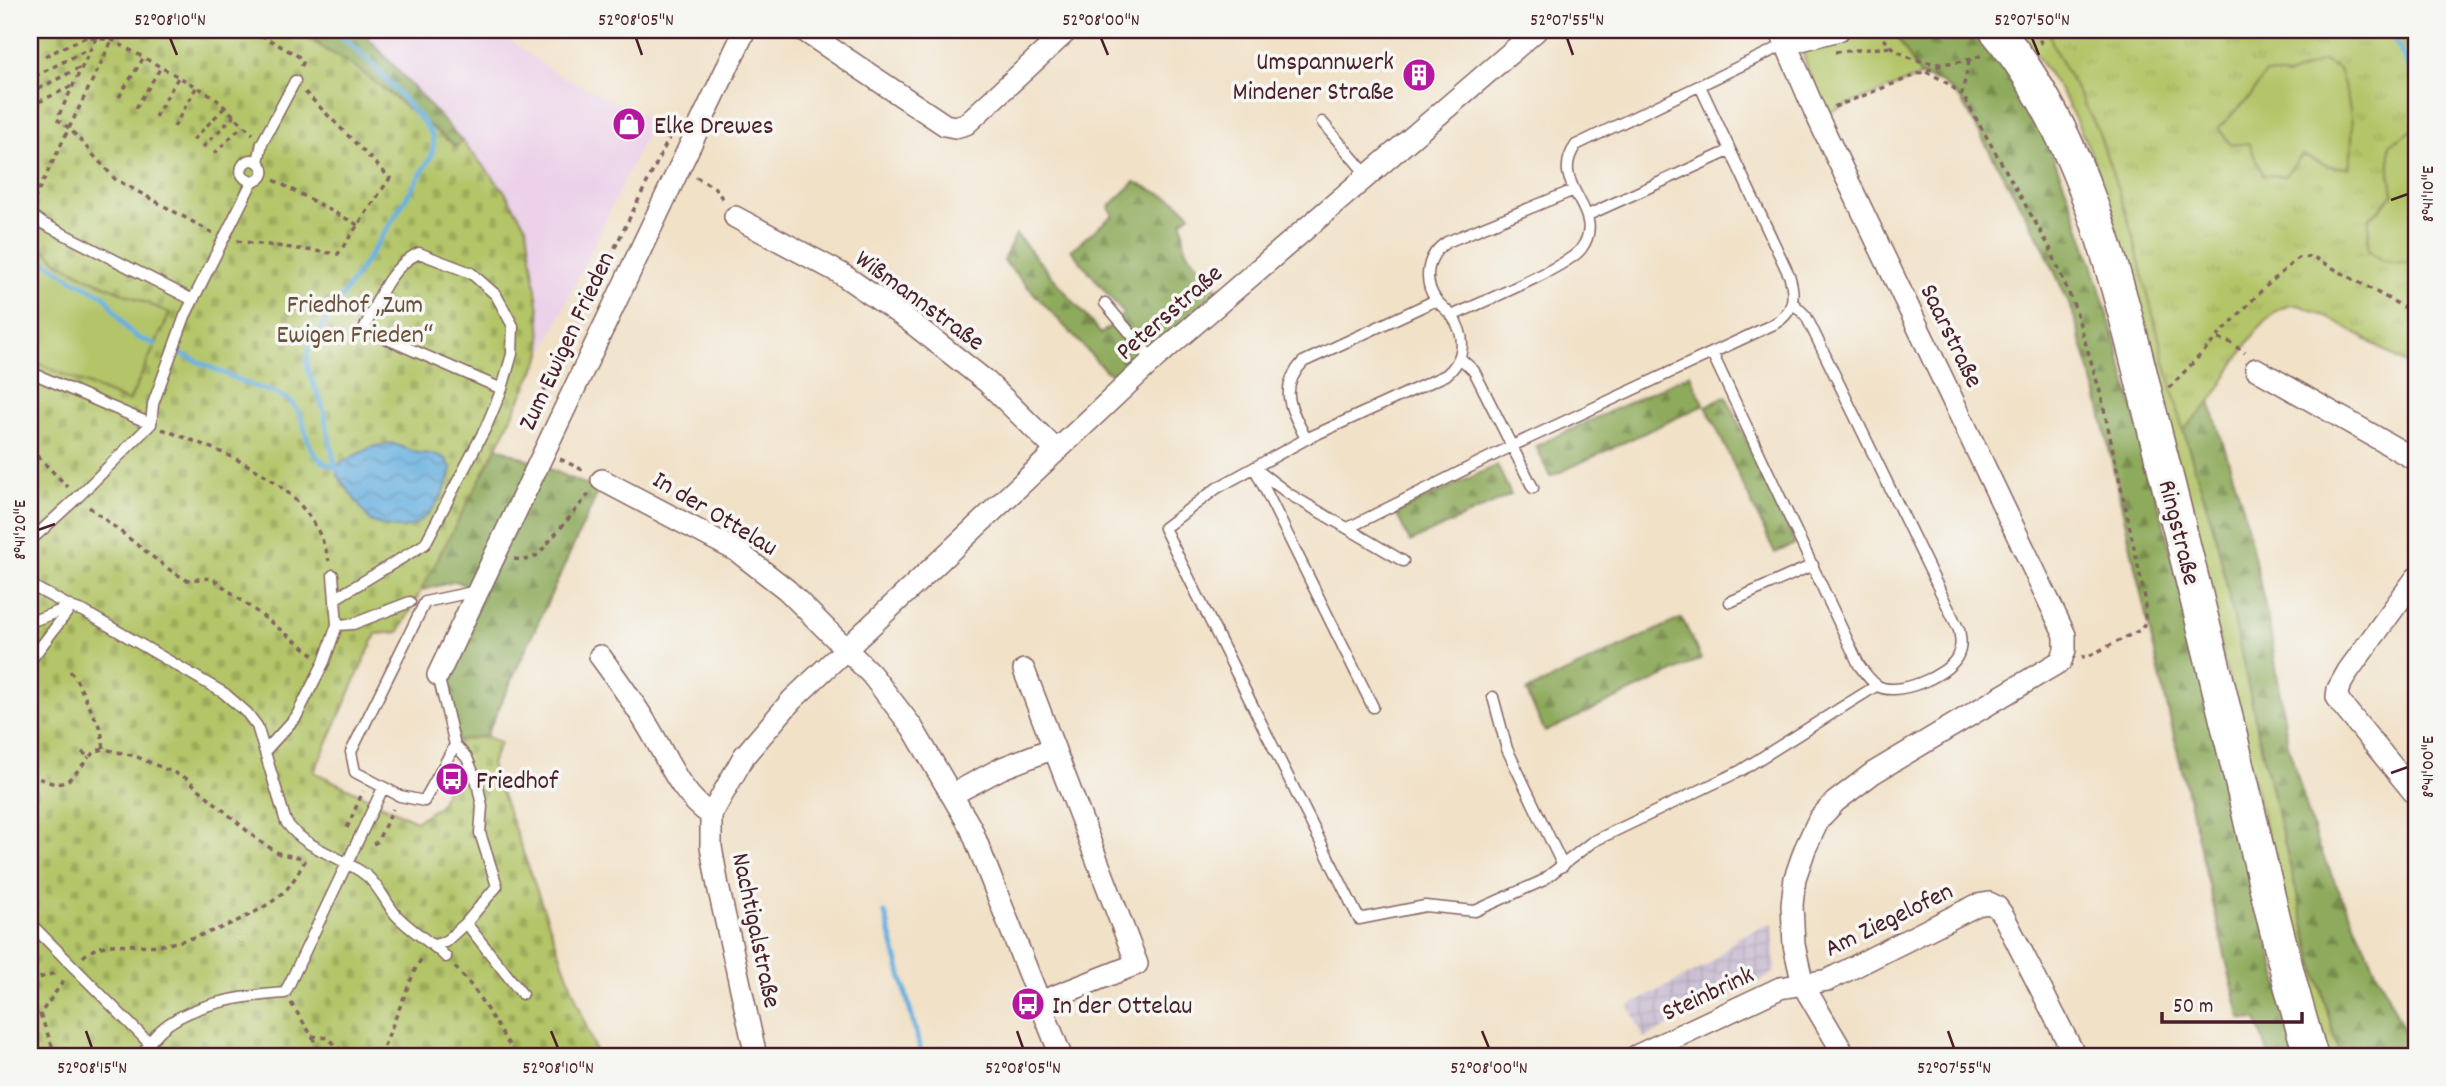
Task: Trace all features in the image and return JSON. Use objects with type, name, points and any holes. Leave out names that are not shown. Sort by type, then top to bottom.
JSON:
[{"type":"main road","name":"Ringstraße","points":[[2000,35],[2034,83],[2075,163],[2119,295],[2194,583],[2280,942],[2311,1056]]},
{"type":"street","name":"Zum Ewigen Frieden","points":[[438,674],[745,30]]},
{"type":"street","points":[[803,30],[945,125],[955,127],[966,124],[1068,30]]},
{"type":"street","name":"Petersstraße","points":[[847,648],[1153,360],[1537,30]]},
{"type":"street","points":[[1783,37],[1814,30]]},
{"type":"street","points":[[1783,37],[1839,30]]},
{"type":"street","name":"Saarstraße","points":[[1783,37],[1816,114],[2065,635],[2063,655]]},
{"type":"street","name":"Wißmannstraße","points":[[735,217],[840,273],[907,318],[987,382],[1056,450]]},
{"type":"street","points":[[2256,369],[2416,460]]},
{"type":"street","name":"In der Ottelau","points":[[603,480],[737,551],[787,590],[871,674],[912,727],[953,794],[981,852],[1061,1056]]},
{"type":"street","points":[[2416,578],[2348,671],[2338,688],[2337,697],[2416,794]]},
{"type":"street","points":[[600,656],[649,729],[675,776],[695,804],[711,815],[744,757],[765,731],[792,699],[847,648]]},
{"type":"street","points":[[1845,1056],[1804,985],[1794,945],[1792,905],[1795,878],[1819,819],[1835,802],[1873,773],[2063,655]]},
{"type":"street","points":[[1024,670],[1137,964],[1040,1002]]},
{"type":"street","points":[[953,794],[1002,768],[1054,748]]},
{"type":"street","name":"Nachtigalstraße","points":[[711,815],[711,847],[718,886],[756,1056]]},
{"type":"street","name":"Am Ziegelofen","points":[[1804,985],[1828,980],[1977,905],[1989,903],[2004,917],[2075,1056]]},
{"type":"street","name":"Steinbrink","points":[[1646,1054],[1780,988],[1804,985]]},
{"type":"lane","points":[[1452,316],[1572,258],[1585,242],[1588,215],[1568,179],[1566,166],[1568,155],[1576,145],[1700,86],[1783,37]]},
{"type":"lane","points":[[258,162],[262,143],[295,81]]},
{"type":"lane","points":[[1348,528],[1512,446],[1782,319],[1793,303],[1794,290],[1789,275],[1700,86]]},
{"type":"lane","points":[[1322,122],[1367,175]]},
{"type":"lane","points":[[1588,215],[1729,151]]},
{"type":"lane","points":[[252,160],[258,162],[263,167],[263,174],[252,182],[245,180],[242,167],[252,160]]},
{"type":"lane","points":[[30,541],[150,424],[153,404],[193,300],[252,182]]},
{"type":"lane","points":[[1574,190],[1441,246],[1431,258],[1428,275],[1430,287],[1436,300],[1452,316],[1463,344],[1460,358],[1446,375],[1306,439],[1217,488],[1164,528],[1359,919],[1425,906],[1475,911],[1542,881],[1592,842],[1740,771],[1876,685]]},
{"type":"lane","points":[[30,214],[42,223],[193,300]]},
{"type":"lane","points":[[336,598],[425,544],[486,427],[502,389],[512,354],[513,326],[496,295],[471,273],[419,253],[406,259],[386,283],[364,329],[502,389]]},
{"type":"lane","points":[[1306,439],[1288,396],[1289,383],[1303,362],[1436,300]]},
{"type":"lane","points":[[1105,303],[1153,360]]},
{"type":"lane","points":[[1712,353],[1859,665],[1876,685],[1899,690],[1944,671],[1959,655],[1959,630],[1806,316],[1793,303]]},
{"type":"lane","points":[[1460,358],[1474,371],[1533,488]]},
{"type":"lane","points":[[30,372],[150,424]]},
{"type":"lane","points":[[1255,468],[1289,494],[1403,561]]},
{"type":"lane","points":[[1255,468],[1373,707]]},
{"type":"lane","points":[[1730,602],[1813,565]]},
{"type":"lane","points":[[265,751],[296,717],[324,662],[337,625],[333,575]]},
{"type":"lane","points":[[30,585],[85,612],[224,693],[247,713],[257,726],[286,822],[295,834],[316,849],[368,877],[397,915],[446,957]]},
{"type":"lane","points":[[455,745],[424,801],[400,796],[355,772],[351,752],[425,602],[477,591]]},
{"type":"lane","points":[[337,625],[353,624],[410,602]]},
{"type":"lane","points":[[30,622],[71,607]]},
{"type":"lane","points":[[30,661],[71,607]]},
{"type":"lane","points":[[433,945],[445,942],[466,923],[497,886],[480,833],[482,806],[477,782],[467,758],[455,745],[438,674]]},
{"type":"lane","points":[[1493,697],[1507,749],[1563,866]]},
{"type":"lane","points":[[143,1056],[148,1042],[192,1011],[227,999],[285,993],[383,788]]},
{"type":"lane","points":[[30,923],[148,1042]]},
{"type":"lane","points":[[466,923],[522,994]]},
{"type":"path","points":[[30,208],[117,30]]},
{"type":"path","points":[[96,38],[57,119],[70,129],[115,179],[224,239],[338,254],[390,178],[295,81],[303,63],[298,56],[252,30]]},
{"type":"path","points":[[1878,30],[1899,52],[1924,62],[1945,64],[1969,61],[1983,55],[2000,35]]},
{"type":"path","points":[[2412,30],[2416,34]]},
{"type":"path","points":[[45,56],[86,37],[113,40],[213,96],[262,143]]},
{"type":"path","points":[[34,76],[91,48]]},
{"type":"path","points":[[119,96],[144,57]]},
{"type":"path","points":[[1962,94],[1969,61]]},
{"type":"path","points":[[1816,114],[1945,64]]},
{"type":"path","points":[[30,93],[82,67]]},
{"type":"path","points":[[136,108],[161,67]]},
{"type":"path","points":[[1926,72],[1962,94],[2050,248],[2075,309],[2101,395],[2145,598],[2145,622],[2142,629],[2088,656],[2063,655]]},
{"type":"path","points":[[155,117],[178,76]]},
{"type":"path","points":[[30,106],[72,86]]},
{"type":"path","points":[[174,127],[197,86]]},
{"type":"path","points":[[193,139],[225,107]]},
{"type":"path","points":[[203,147],[234,116]]},
{"type":"path","points":[[565,405],[543,393],[676,124]]},
{"type":"path","points":[[214,154],[243,125]]},
{"type":"path","points":[[263,174],[358,225]]},
{"type":"path","points":[[2166,390],[2263,289],[2298,258],[2313,257],[2416,314]]},
{"type":"path","points":[[2217,339],[2228,341],[2249,356],[2256,369]]},
{"type":"path","points":[[150,424],[258,470],[295,497],[313,519],[326,547],[333,575]]},
{"type":"path","points":[[30,449],[103,520],[167,568],[186,580],[212,578],[324,662]]},
{"type":"path","points":[[496,552],[515,560],[526,560],[538,555],[603,480],[561,459]]},
{"type":"path","points":[[70,671],[101,730],[104,749]]},
{"type":"path","points":[[30,774],[50,784],[62,783],[72,778],[96,751],[104,749],[135,756],[186,778],[259,841],[280,854]]},
{"type":"path","points":[[82,752],[89,757]]},
{"type":"path","points":[[89,952],[108,946],[162,945],[220,929],[254,912],[285,891],[307,859]]},
{"type":"path","points":[[380,1056],[416,965],[433,945]]},
{"type":"path","points":[[446,957],[474,989],[516,1056]]},
{"type":"path","points":[[30,981],[73,967]]},
{"type":"path","points":[[56,1056],[40,1014],[73,967]]},
{"type":"path","points":[[285,993],[312,1036],[321,1056]]},
{"type":"path","points":[[312,1036],[328,1038],[348,1056]]},
{"type":"shaded area","points":[[361,30],[496,30],[557,74],[653,120],[542,354],[539,310],[527,228],[503,189],[450,125]]},
{"type":"shaded area","points":[[1772,923],[1775,970],[1768,977],[1644,1038],[1629,1006],[1708,965],[1740,936]]},
{"type":"green space","name":"Friedhof „Zum Ewigen Frieden“","points":[[30,30],[293,30],[358,69],[456,147],[462,141],[503,189],[527,228],[539,310],[542,354],[497,447],[399,632],[376,634],[314,772],[416,821],[439,806],[461,757],[457,741],[486,736],[500,743],[491,764],[597,1056],[30,1056],[30,360],[129,402],[170,313],[86,277],[58,261],[30,236]]},
{"type":"green space","points":[[293,30],[361,30],[462,141],[457,147],[358,69]]},
{"type":"green space","points":[[1796,30],[1893,30],[1921,76],[1831,112],[1823,108],[1811,80]]},
{"type":"green space","points":[[1893,30],[1973,30],[1993,53],[2026,102],[2064,183],[2094,271],[2130,396],[2192,632],[2297,1056],[2269,1056],[2257,1020],[2241,1019],[2098,398],[2072,310],[2043,246],[1961,100],[1942,83],[1921,76]]},
{"type":"green space","points":[[2019,30],[2048,30],[2055,50],[2098,130],[2130,226],[2183,430],[2216,536],[2259,737],[2312,957],[2340,1056],[2326,1056],[2305,990],[2125,261],[2090,150],[2065,98]]},
{"type":"green space","points":[[2048,30],[2416,30],[2416,132],[2413,130],[2390,144],[2393,194],[2369,218],[2368,250],[2382,261],[2408,263],[2416,257],[2416,370],[2319,313],[2294,305],[2282,308],[2258,330],[2209,403],[2183,430],[2130,226],[2098,130],[2055,50]],"holes":[[[2323,61],[2339,69],[2351,118],[2349,168],[2328,166],[2302,155],[2285,176],[2263,175],[2249,143],[2231,145],[2218,128],[2250,97],[2266,73],[2288,76]]]},
{"type":"green space","points":[[2323,60],[2339,69],[2347,95],[2352,130],[2349,169],[2328,166],[2303,156],[2285,176],[2263,175],[2249,144],[2231,145],[2218,128],[2250,97],[2266,72],[2288,76]]},
{"type":"green space","points":[[2413,130],[2416,132],[2416,257],[2408,263],[2382,261],[2368,250],[2369,218],[2393,194],[2390,144]]},
{"type":"green space","points":[[1135,182],[1176,201],[1190,214],[1182,221],[1185,249],[1218,289],[1120,377],[1106,371],[1003,260],[1016,234],[1101,334],[1124,314],[1071,250],[1113,215],[1109,207]]},
{"type":"green space","points":[[30,236],[58,262],[170,313],[129,402],[30,360]]},
{"type":"green space","points":[[1690,374],[1704,405],[1550,477],[1536,446]]},
{"type":"green space","points":[[1726,396],[1795,544],[1775,553],[1706,406]]},
{"type":"green space","points":[[2210,402],[2243,507],[2270,629],[2288,744],[2314,833],[2416,1056],[2340,1056],[2312,957],[2259,737],[2216,536],[2183,430]]},
{"type":"green space","points":[[497,447],[599,490],[486,736],[457,741],[444,678],[484,594],[456,581],[419,591]]},
{"type":"green space","points":[[1497,465],[1511,495],[1410,542],[1396,513]]},
{"type":"green space","points":[[1682,618],[1701,659],[1545,732],[1526,691]]},
{"type":"water","points":[[391,443],[418,453],[438,455],[446,459],[452,469],[446,487],[428,514],[404,528],[370,521],[337,474],[340,463],[372,447]]},
{"type":"waterway","points":[[334,30],[373,64],[424,123],[432,135],[434,145],[431,157],[310,345],[307,355],[308,371],[323,408],[337,469]]},
{"type":"waterway","points":[[2383,30],[2396,42],[2416,81]]},
{"type":"waterway","points":[[30,251],[70,278],[105,296],[129,331],[138,338],[155,344]]},
{"type":"waterway","points":[[179,353],[288,400],[299,412],[311,449],[317,457],[340,469]]},
{"type":"waterway","points":[[885,913],[922,1056]]},
{"type":"place","name":"Umspannwerk Mindener Straße","points":[[1419,75]]},
{"type":"place","name":"Elke Drewes","points":[[629,124]]},
{"type":"place","name":"Friedhof","points":[[452,779]]},
{"type":"place","name":"In der Ottelau","points":[[1028,1004]]}]
